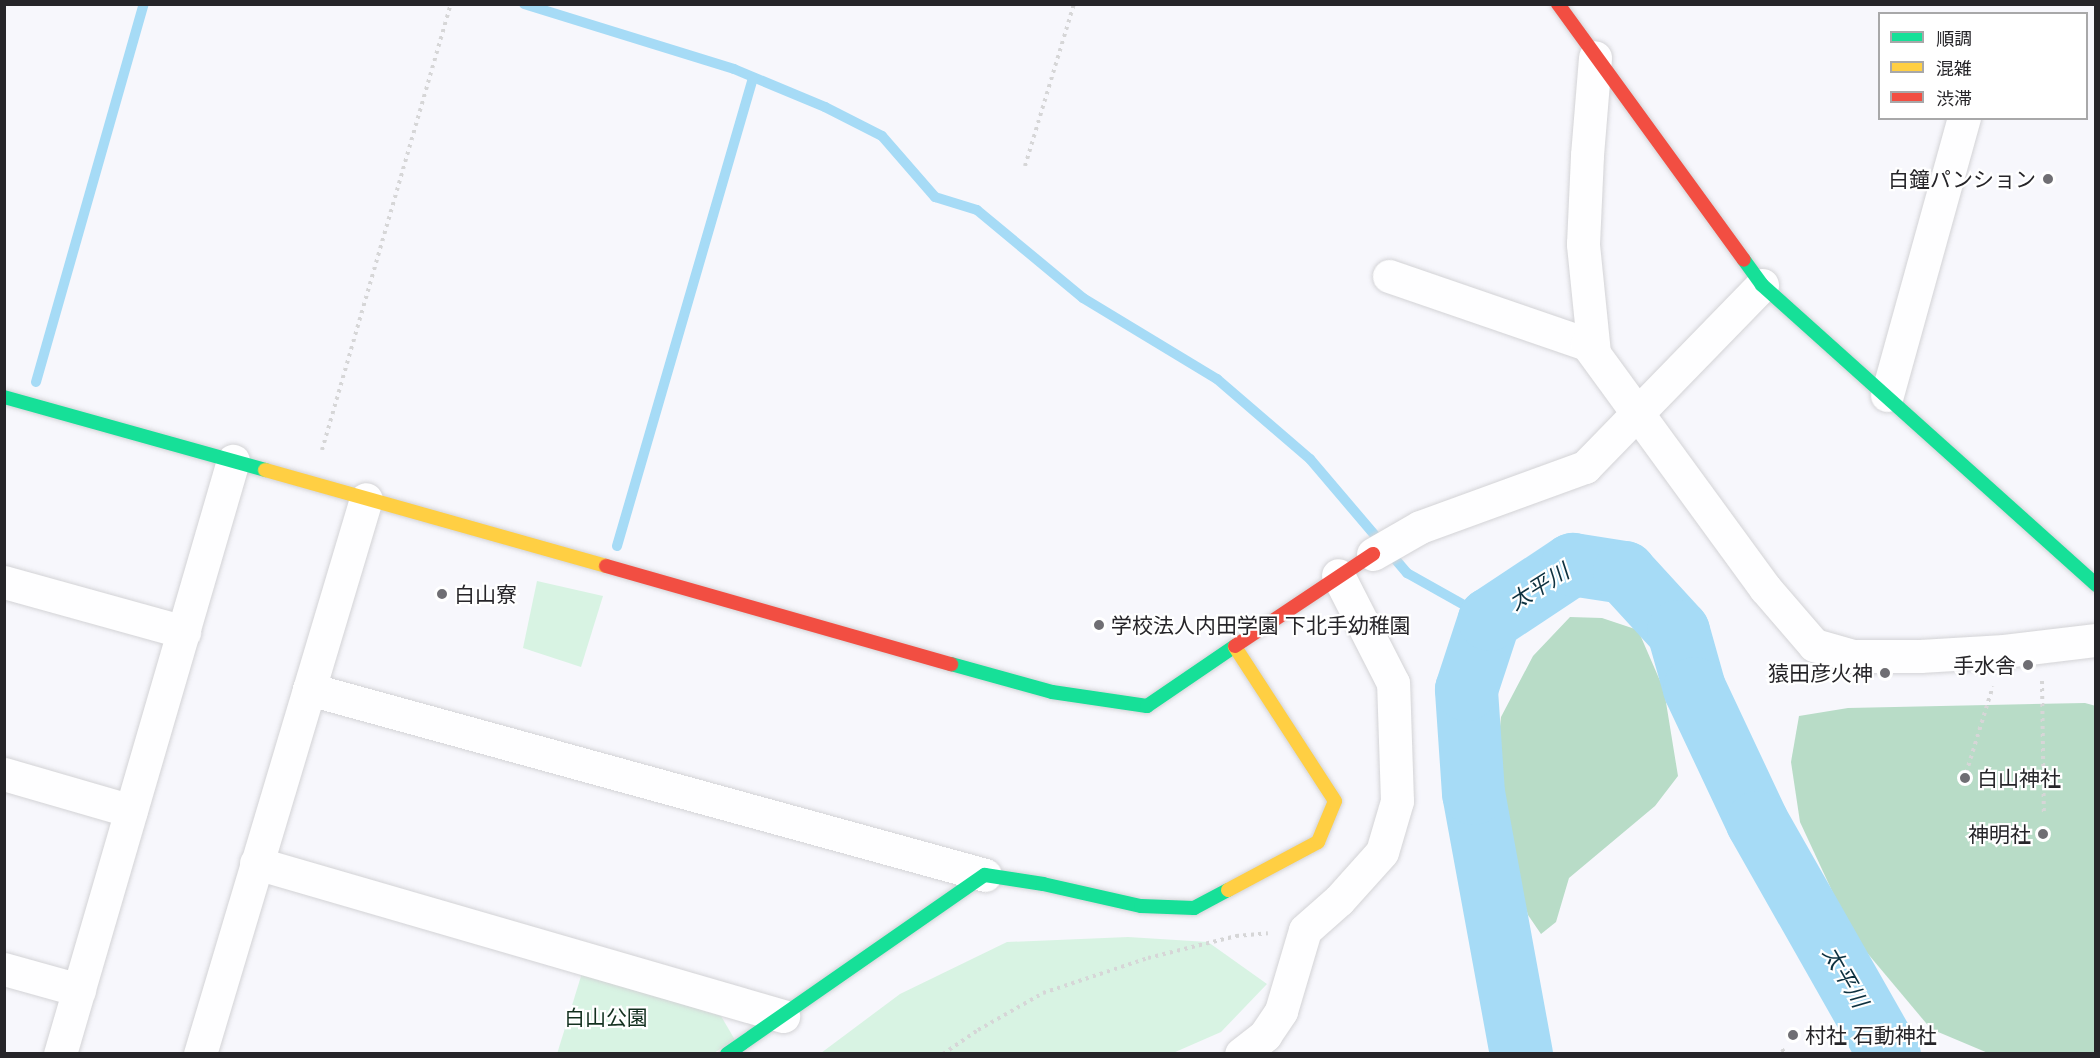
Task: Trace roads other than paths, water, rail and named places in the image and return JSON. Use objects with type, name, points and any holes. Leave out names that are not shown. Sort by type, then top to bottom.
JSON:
[{"type":"street","points":[[1558,4],[1762,285],[2096,585]]},
{"type":"street","points":[[1594,353],[1583,244],[1595,57]]},
{"type":"street","points":[[1887,395],[1963,120]]},
{"type":"street","points":[[1389,276],[1587,344],[1764,588],[1814,645],[1853,656],[1920,656],[2004,651],[2096,640]]},
{"type":"street","points":[[4,398],[1052,692],[1147,706],[1338,574],[1385,546],[1420,527],[1586,467],[1762,285]]},
{"type":"street","points":[[60,1053],[233,461]]},
{"type":"street","points":[[205,1052],[256,863],[366,499]]},
{"type":"street","points":[[1241,1053],[1265,1035],[1281,1011],[1305,930],[1339,900],[1383,852],[1397,801],[1394,683],[1338,574]]},
{"type":"street","points":[[4,582],[183,632]]},
{"type":"street","points":[[309,689],[985,875],[1043,884],[1142,906],[1194,908],[1318,842],[1335,801],[1235,647]]},
{"type":"street","points":[[4,774],[131,811]]},
{"type":"street","points":[[256,863],[783,1016]]},
{"type":"street","points":[[727,1053],[985,875]]},
{"type":"street","points":[[4,969],[79,990]]},
{"type":"waterway","points":[[36,382],[144,4]]},
{"type":"waterway","points":[[524,4],[734,69],[825,107],[882,136],[935,197],[977,210],[1083,298],[1217,379],[1310,459],[1407,573],[1489,619]]},
{"type":"waterway","points":[[617,546],[753,78]]},
{"type":"waterway","name":"太平川","points":[[1521,1054],[1473,793],[1466,689],[1489,619],[1572,564],[1624,572],[1678,631],[1694,688],[1757,822],[1889,1054]]},
{"type":"place","name":"白鐘パンション","points":[[2048,179]]},
{"type":"place","name":"白山寮","points":[[442,594]]},
{"type":"place","name":"学校法人内田学園 下北手幼稚園","points":[[1099,625]]},
{"type":"place","name":"手水舎","points":[[2028,665]]},
{"type":"place","name":"猿田彦火神","points":[[1885,673]]},
{"type":"place","name":"白山神社","points":[[1965,778]]},
{"type":"place","name":"神明社","points":[[2043,834]]},
{"type":"place","name":"村社 石動神社","points":[[1793,1035]]},
{"type":"park label","name":"白山公園","points":[[606,1017]]}]
